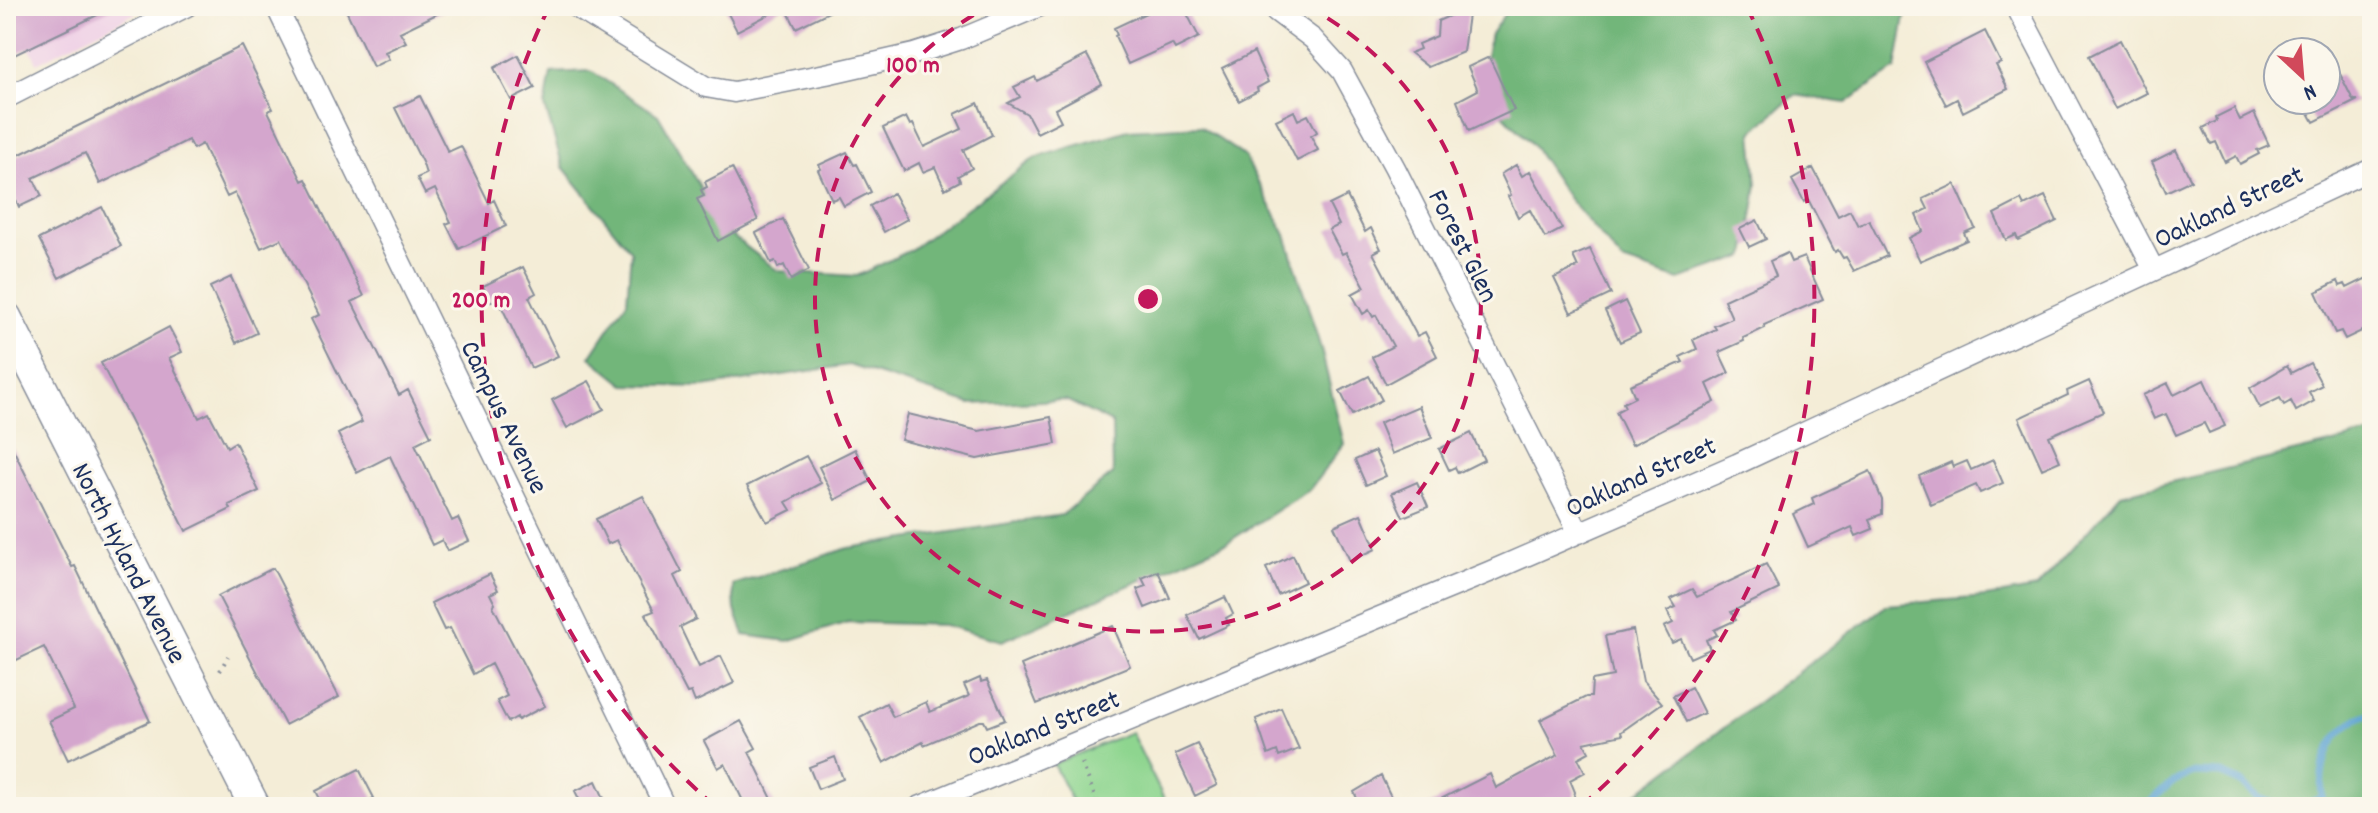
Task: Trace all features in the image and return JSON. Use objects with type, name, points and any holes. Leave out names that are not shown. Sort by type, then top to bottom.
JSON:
[{"type":"main road","name":"North Hyland Avenue","points":[[6,317],[255,807]]},
{"type":"street","points":[[6,98],[187,6]]},
{"type":"street","name":"Campus Avenue","points":[[276,6],[665,807]]},
{"type":"street","points":[[574,6],[706,87],[734,92],[914,54],[961,39],[1033,7]]},
{"type":"street","name":"Forest Glen","points":[[1269,6],[1313,39],[1342,71],[1402,182],[1579,533]]},
{"type":"street","points":[[2016,6],[2154,270]]},
{"type":"street","name":"Oakland Street","points":[[919,807],[1579,533],[1737,464],[2372,169]]},
{"type":"path","points":[[220,671],[228,656]]},
{"type":"path","points":[[1081,761],[1099,807]]},
{"type":"shaded area","points":[[9,6],[133,6],[136,13],[37,63]]},
{"type":"green space","points":[[1510,6],[1907,6],[1896,69],[1846,103],[1795,95],[1752,132],[1757,185],[1746,256],[1679,280],[1622,261],[1569,199],[1532,144],[1478,89],[1491,34]]},
{"type":"green space","points":[[591,71],[658,115],[726,231],[778,271],[857,276],[909,251],[1035,158],[1128,130],[1200,126],[1245,157],[1286,235],[1321,349],[1344,444],[1310,489],[1226,543],[1002,641],[944,625],[848,622],[788,641],[744,635],[735,610],[733,585],[848,548],[1062,515],[1113,474],[1112,423],[1066,400],[970,404],[849,365],[703,387],[625,385],[590,357],[627,301],[631,251],[563,167],[545,107],[551,73]]},
{"type":"green space","points":[[2372,434],[2372,807],[1619,807],[1887,605],[1986,597],[2037,588],[2121,494]]},
{"type":"green space","points":[[1131,732],[1168,807],[1075,807],[1053,764]]},
{"type":"building","points":[[6,6],[116,6],[6,59]]},
{"type":"building","points":[[344,6],[453,6],[400,32],[406,42],[385,52],[389,59],[373,67]]},
{"type":"building","points":[[724,6],[785,6],[737,31]]},
{"type":"building","points":[[785,6],[841,6],[796,28]]},
{"type":"building","points":[[1161,6],[1183,6],[1199,37],[1175,49],[1172,44],[1128,64],[1114,28]]},
{"type":"building","points":[[1469,7],[1463,52],[1428,67],[1410,53],[1420,49],[1418,44],[1437,36],[1438,21]]},
{"type":"building","points":[[1985,31],[2001,63],[1996,65],[2008,89],[1963,112],[1957,99],[1946,105],[1924,62]]},
{"type":"building","points":[[2120,40],[2147,93],[2115,109],[2089,56]]},
{"type":"building","points":[[242,46],[273,109],[268,111],[302,181],[306,179],[364,296],[352,302],[399,395],[408,390],[431,436],[415,444],[452,521],[458,518],[469,541],[447,551],[442,540],[432,545],[390,456],[357,473],[338,434],[362,422],[311,319],[319,315],[281,239],[261,248],[235,193],[227,197],[202,144],[193,149],[188,140],[100,184],[85,153],[33,178],[42,196],[19,207],[6,180],[6,161]]},
{"type":"building","points":[[1254,52],[1268,82],[1239,101],[1222,68]]},
{"type":"building","points":[[518,55],[535,88],[511,100],[494,68]]},
{"type":"building","points":[[1087,55],[1102,84],[1055,109],[1061,121],[1037,133],[1027,114],[1008,103],[1020,97],[1014,87],[1035,77],[1037,81]]},
{"type":"building","points":[[1489,57],[1514,110],[1469,131],[1457,101],[1478,90],[1468,67]]},
{"type":"building","points":[[2342,78],[2353,100],[2358,100],[2342,108]]},
{"type":"building","points":[[420,96],[448,152],[461,146],[489,203],[494,200],[506,226],[459,249],[446,224],[451,222],[435,189],[425,194],[417,178],[426,174],[423,164],[395,108]]},
{"type":"building","points":[[978,103],[992,135],[963,150],[972,168],[958,176],[960,181],[945,189],[935,167],[923,172],[919,163],[904,171],[883,128],[906,117],[910,125],[913,124],[924,147],[962,129],[955,114]]},
{"type":"building","points":[[2234,108],[2240,120],[2254,113],[2269,145],[2240,164],[2236,156],[2225,162],[2216,142],[2211,144],[2203,128]]},
{"type":"building","points":[[1294,111],[1298,120],[1308,115],[1317,132],[1311,136],[1318,150],[1297,161],[1276,120]]},
{"type":"building","points":[[2311,116],[2326,116],[2314,122]]},
{"type":"building","points":[[2176,150],[2191,180],[2166,192],[2152,162]]},
{"type":"building","points":[[847,152],[854,165],[857,164],[871,192],[844,206],[839,197],[832,200],[818,170],[821,169],[819,165]]},
{"type":"building","points":[[1516,165],[1522,176],[1530,171],[1562,229],[1545,238],[1530,210],[1518,217],[1501,174]]},
{"type":"building","points":[[732,168],[758,220],[718,241],[697,199],[704,196],[701,190],[707,187],[705,182]]},
{"type":"building","points":[[1813,168],[1838,216],[1850,210],[1858,226],[1869,220],[1887,256],[1854,271],[1846,257],[1843,258],[1838,250],[1835,252],[1808,199],[1804,202],[1792,180]]},
{"type":"building","points":[[1955,184],[1975,228],[1964,233],[1967,240],[1920,261],[1909,238],[1923,231],[1916,215],[1928,209],[1923,199]]},
{"type":"building","points":[[893,193],[907,219],[884,232],[870,206]]},
{"type":"building","points":[[1347,196],[1365,232],[1371,228],[1381,249],[1373,253],[1417,336],[1425,332],[1437,356],[1386,384],[1372,357],[1393,346],[1376,315],[1373,317],[1369,310],[1363,314],[1352,294],[1365,287],[1346,252],[1342,254],[1329,230],[1339,225],[1329,205]]},
{"type":"building","points":[[2045,196],[2057,221],[2018,240],[2016,235],[2006,240],[1994,214],[2021,200],[2024,206]]},
{"type":"building","points":[[102,207],[121,246],[59,278],[39,239]]},
{"type":"building","points":[[783,219],[809,270],[791,280],[784,265],[778,268],[775,261],[771,263],[756,233]]},
{"type":"building","points":[[1757,220],[1766,239],[1749,247],[1740,229]]},
{"type":"building","points":[[1590,249],[1611,294],[1571,313],[1554,278],[1578,267],[1573,256]]},
{"type":"building","points":[[1787,253],[1791,262],[1804,257],[1823,299],[1764,325],[1765,328],[1743,338],[1744,341],[1719,352],[1729,373],[1707,384],[1715,402],[1632,445],[1616,412],[1625,407],[1623,403],[1635,397],[1630,385],[1683,362],[1680,357],[1697,349],[1693,340],[1732,318],[1724,300],[1776,276],[1770,261]]},
{"type":"building","points":[[523,267],[536,293],[529,297],[558,356],[531,368],[498,299],[491,302],[483,286]]},
{"type":"building","points":[[231,277],[257,333],[236,343],[210,287]]},
{"type":"building","points":[[2367,278],[2372,288],[2372,326],[2345,339],[2341,331],[2335,333],[2316,292],[2338,281],[2340,286],[2345,284],[2347,288]]},
{"type":"building","points":[[1625,301],[1640,333],[1620,342],[1605,311]]},
{"type":"building","points":[[169,327],[182,352],[169,358],[199,418],[209,413],[227,447],[235,442],[259,491],[186,531],[101,363]]},
{"type":"building","points":[[2310,363],[2322,385],[2309,392],[2314,401],[2296,411],[2291,401],[2284,405],[2280,398],[2260,408],[2250,388],[2287,366],[2291,373]]},
{"type":"building","points":[[1369,376],[1382,400],[1352,415],[1340,391]]},
{"type":"building","points":[[2204,380],[2225,426],[2209,433],[2204,423],[2176,435],[2166,414],[2154,419],[2143,395],[2168,383],[2174,395]]},
{"type":"building","points":[[589,381],[604,409],[567,428],[552,400]]},
{"type":"building","points":[[2089,381],[2103,412],[2049,436],[2060,461],[2042,469],[2019,418],[2068,395],[2067,391]]},
{"type":"building","points":[[1419,406],[1432,438],[1392,454],[1379,423]]},
{"type":"building","points":[[908,414],[979,431],[1051,417],[1056,444],[977,459],[901,440]]},
{"type":"building","points":[[1471,433],[1484,460],[1458,473],[1455,467],[1449,470],[1439,449]]},
{"type":"building","points":[[6,435],[72,567],[75,566],[150,721],[68,760],[49,721],[74,709],[44,647],[6,665]]},
{"type":"building","points":[[855,449],[871,481],[835,500],[819,467]]},
{"type":"building","points":[[1375,451],[1386,476],[1366,485],[1355,460]]},
{"type":"building","points":[[806,456],[821,483],[786,502],[791,510],[767,522],[747,486]]},
{"type":"building","points":[[1993,460],[2003,483],[1980,493],[1976,485],[1931,505],[1919,476],[1951,462],[1953,467],[1967,461],[1971,470]]},
{"type":"building","points":[[1870,471],[1882,500],[1882,514],[1869,519],[1873,529],[1856,536],[1852,527],[1808,547],[1793,514],[1814,504],[1812,498]]},
{"type":"building","points":[[1417,482],[1428,507],[1403,517],[1392,493]]},
{"type":"building","points":[[643,496],[682,572],[675,576],[696,619],[680,627],[699,667],[721,656],[734,683],[695,702],[691,692],[687,693],[646,614],[654,611],[617,540],[608,544],[596,519]]},
{"type":"building","points":[[1361,514],[1376,549],[1350,561],[1334,526]]},
{"type":"building","points":[[1293,555],[1305,582],[1278,595],[1266,568]]},
{"type":"building","points":[[1766,564],[1779,589],[1731,612],[1736,620],[1714,630],[1717,635],[1706,640],[1710,649],[1690,658],[1681,639],[1672,643],[1664,627],[1673,623],[1667,611],[1676,607],[1671,599],[1692,589],[1697,597]]},
{"type":"building","points":[[273,568],[339,697],[285,725],[218,596]]},
{"type":"building","points":[[1158,571],[1170,598],[1145,608],[1137,589],[1146,586],[1142,578]]},
{"type":"building","points":[[490,574],[498,590],[490,594],[495,604],[493,606],[545,706],[508,722],[497,701],[507,696],[491,664],[473,674],[450,628],[444,630],[431,603]]},
{"type":"building","points":[[1225,597],[1233,614],[1226,618],[1229,625],[1199,639],[1187,615]]},
{"type":"building","points":[[1113,626],[1130,666],[1037,704],[1021,665]]},
{"type":"building","points":[[1633,630],[1643,681],[1662,703],[1621,732],[1622,735],[1584,743],[1589,752],[1578,758],[1585,772],[1570,780],[1575,792],[1572,807],[1425,807],[1490,774],[1496,788],[1558,755],[1540,720],[1591,697],[1592,680],[1613,676],[1605,636]]},
{"type":"building","points":[[980,678],[981,682],[987,680],[1005,720],[987,727],[984,721],[980,721],[924,745],[923,742],[884,763],[860,717],[886,703],[893,717],[926,702],[930,712],[969,696],[964,685]]},
{"type":"building","points":[[1691,687],[1704,713],[1686,722],[1673,696]]},
{"type":"building","points":[[1281,708],[1299,749],[1279,757],[1277,751],[1268,755],[1256,719]]},
{"type":"building","points":[[741,721],[756,748],[749,752],[776,807],[746,807],[725,764],[718,768],[704,741]]},
{"type":"building","points":[[1197,744],[1217,785],[1195,796],[1175,754]]},
{"type":"building","points":[[835,757],[843,779],[818,789],[809,767]]},
{"type":"building","points":[[359,769],[374,798],[357,807],[324,807],[316,791]]},
{"type":"building","points":[[1381,776],[1396,807],[1361,807],[1354,792]]},
{"type":"building","points":[[596,781],[608,807],[583,807],[575,791]]},
{"type":"waterway","points":[[2302,807],[2322,797],[2326,757],[2338,735],[2359,718],[2372,713]]},
{"type":"waterway","points":[[2145,807],[2172,782],[2194,773],[2222,774],[2243,784],[2259,798],[2282,807]]}]
